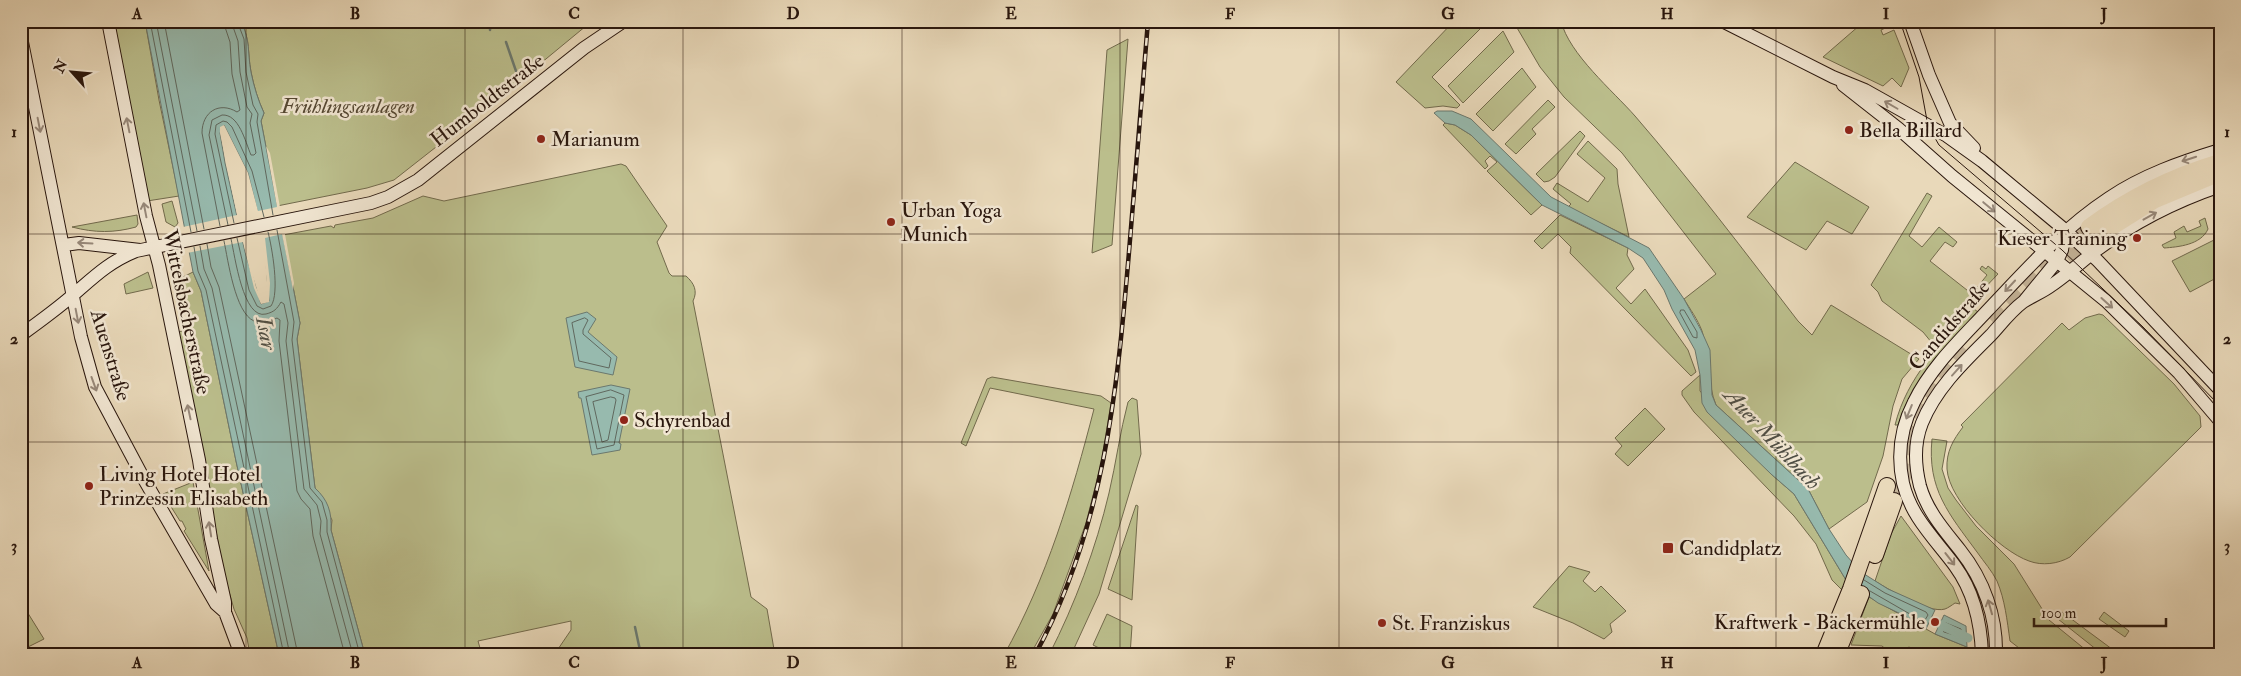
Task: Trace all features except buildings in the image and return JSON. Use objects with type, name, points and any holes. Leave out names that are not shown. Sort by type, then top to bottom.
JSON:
[{"type":"highway","points":[[2220,162],[2175,178],[2146,192],[2119,207],[2093,232],[2155,200],[2220,174]]},
{"type":"highway","points":[[1836,655],[1861,595],[1881,519],[1887,486]]},
{"type":"highway","points":[[1824,655],[1881,519],[1894,502]]},
{"type":"main road","name":"Wittelsbacherstraße","points":[[108,21],[199,460],[211,539],[225,602],[225,612]]},
{"type":"main road","name":"Humboldtstraße","points":[[21,335],[73,296],[98,272],[119,258],[140,250],[388,197],[418,180],[584,48],[624,21]]},
{"type":"main road","points":[[1722,21],[1833,77],[1855,85],[1942,134],[1982,160],[2091,254],[2220,390]]},
{"type":"main road","points":[[1910,21],[1929,75],[1950,123],[1974,148],[1982,160]]},
{"type":"main road","name":"Auenstraße","points":[[21,37],[83,345],[95,387],[216,604],[225,612],[241,655]]},
{"type":"main road","points":[[1833,77],[2106,301],[2179,373],[2220,420]]},
{"type":"main road","name":"Candidstraße","points":[[1982,655],[1980,626],[1968,589],[1956,567],[1918,519],[1909,500],[1901,472],[1902,436],[1914,401],[1938,364],[2065,230],[2110,197],[2138,181],[2173,165],[2220,150]]},
{"type":"main road","name":"Candidstraße","points":[[1996,655],[1994,626],[1987,596],[1974,569],[1936,518],[1923,494],[1918,474],[1917,447],[1921,425],[1941,390],[1959,368],[2023,302],[2043,292],[2091,254],[2150,215],[2175,203],[2220,186]]},
{"type":"main road","points":[[2023,302],[2057,261],[2062,250],[2065,230]]},
{"type":"main road","points":[[64,245],[79,242],[140,250]]},
{"type":"green space","points":[[114,21],[145,21],[179,196],[147,201]]},
{"type":"green space","name":"Frühlingsanlagen","points":[[241,21],[592,21],[501,96],[394,180],[367,188],[277,206],[261,121],[264,113],[253,83],[248,41]]},
{"type":"green space","points":[[1454,21],[1488,21],[1432,77],[1460,105],[1457,108],[1443,106],[1425,108],[1396,82]]},
{"type":"green space","points":[[1513,21],[1561,21],[1566,34],[1582,59],[1656,141],[1718,217],[1798,321],[1812,335],[1831,305],[1919,359],[1902,379],[1893,406],[1883,456],[1867,502],[1829,529],[1808,489],[1716,405],[1711,388],[1705,340],[1696,319],[1684,299],[1716,274],[1622,153],[1564,97],[1540,67]]},
{"type":"green space","points":[[1859,21],[1891,21],[1892,25],[1881,30],[1883,35],[1894,30],[1909,68],[1901,87],[1892,78],[1883,86],[1823,57],[1860,25]]},
{"type":"green space","points":[[1503,31],[1514,52],[1463,103],[1448,86]]},
{"type":"green space","points":[[1128,39],[1112,245],[1092,253],[1107,50]]},
{"type":"green space","points":[[1522,68],[1536,87],[1493,131],[1476,114]]},
{"type":"green space","points":[[1548,100],[1555,107],[1532,129],[1536,134],[1516,154],[1505,144]]},
{"type":"green space","points":[[1445,123],[1455,125],[1471,135],[1542,205],[1531,215],[1487,171],[1497,162],[1490,156],[1485,161],[1488,166],[1485,169],[1443,125]]},
{"type":"green space","points":[[1580,131],[1585,136],[1555,177],[1544,182],[1536,174]]},
{"type":"green space","points":[[1588,141],[1617,169],[1618,184],[1629,237],[1568,207],[1571,204],[1553,189],[1557,183],[1588,202],[1605,178],[1577,154]]},
{"type":"green space","points":[[1795,162],[1869,207],[1852,234],[1827,221],[1806,250],[1747,217]]},
{"type":"green space","points":[[621,164],[626,166],[667,226],[657,242],[669,273],[672,276],[686,276],[694,287],[693,301],[751,597],[767,609],[775,655],[554,655],[571,630],[571,621],[478,641],[482,655],[365,655],[331,530],[332,520],[315,488],[297,339],[300,323],[283,235],[331,226],[334,228],[335,225],[373,218],[423,196],[444,201]]},
{"type":"green space","points":[[1927,193],[1932,196],[1909,236],[1922,247],[1939,227],[1957,242],[1953,247],[1945,242],[1930,261],[1972,294],[1987,275],[1980,269],[1982,266],[1986,269],[1988,266],[1998,274],[1932,343],[1923,332],[1882,301],[1878,292],[1871,285]]},
{"type":"green space","points":[[172,201],[178,223],[175,227],[166,222],[162,204]]},
{"type":"green space","points":[[137,215],[138,224],[136,227],[128,229],[104,232],[72,227]]},
{"type":"green space","points":[[1560,215],[1628,248],[1627,255],[1634,269],[1616,288],[1631,304],[1645,289],[1688,350],[1696,372],[1691,376],[1570,253],[1571,247],[1558,234],[1542,249],[1534,241]]},
{"type":"green space","points":[[2205,218],[2208,229],[2200,239],[2189,244],[2164,248],[2162,245],[2176,238],[2174,232],[2184,226],[2187,232],[2201,226],[2199,221]]},
{"type":"green space","points":[[2220,237],[2220,276],[2190,292],[2172,261]]},
{"type":"green space","points":[[148,272],[153,288],[126,294],[124,284]]},
{"type":"green space","points":[[193,272],[201,291],[279,655],[250,655],[247,638],[234,609],[225,578],[178,332],[190,329],[182,283],[183,277]]},
{"type":"green space","points":[[1974,309],[1978,312],[1931,364],[1912,393],[1898,425],[1895,425],[1900,408],[1917,376],[1949,335]]},
{"type":"green space","points":[[2099,314],[2103,315],[2174,384],[2200,416],[2201,427],[2070,557],[2050,564],[2034,563],[2004,547],[1966,510],[1950,482],[1947,469],[1949,452],[1963,427],[1961,425],[2062,323],[2069,330],[2085,318]]},
{"type":"green space","points":[[1700,375],[1700,391],[1771,474],[1794,494],[1846,580],[1842,590],[1832,580],[1816,544],[1794,516],[1694,412],[1682,395],[1682,391]]},
{"type":"green space","points":[[992,377],[1101,396],[1111,403],[1101,464],[1086,523],[1053,614],[1030,655],[1004,655],[1046,566],[1077,472],[1094,409],[990,388],[966,446],[961,443],[987,379]]},
{"type":"green space","points":[[1132,398],[1137,400],[1141,454],[1099,594],[1071,655],[1049,655],[1068,616],[1091,555],[1104,514],[1128,402]]},
{"type":"green space","points":[[1645,408],[1665,429],[1628,466],[1615,454],[1622,446],[1615,438]]},
{"type":"green space","points":[[1932,439],[1947,441],[1942,469],[1948,488],[1956,500],[1976,526],[2014,564],[2049,620],[2092,655],[2028,655],[2010,641],[2004,603],[1997,581],[1957,525],[1942,500],[1933,472],[1931,457]]},
{"type":"green space","points":[[193,482],[209,571],[184,531],[186,529],[182,521],[180,521],[163,494]]},
{"type":"green space","points":[[1136,505],[1138,506],[1132,600],[1108,589]]},
{"type":"green space","points":[[1901,516],[1953,587],[1960,604],[1955,603],[1945,609],[1938,610],[1929,608],[1909,600],[1875,581],[1891,534]]},
{"type":"green space","points":[[1569,566],[1590,572],[1583,581],[1595,592],[1601,586],[1626,611],[1610,624],[1612,632],[1604,639],[1573,623],[1533,607]]},
{"type":"green space","points":[[1869,597],[1935,634],[1967,647],[1969,655],[1925,655],[1909,647],[1893,655],[1882,646],[1851,645]]},
{"type":"green space","points":[[21,602],[44,639],[24,649],[27,655],[21,655]]},
{"type":"green space","points":[[2062,612],[2120,655],[2103,655],[2058,619]]},
{"type":"green space","points":[[2104,612],[2129,631],[2125,637],[2099,619]]},
{"type":"green space","points":[[1107,614],[1132,626],[1130,655],[1113,655],[1093,645]]},
{"type":"water","name":"Isar","points":[[145,21],[241,21],[248,41],[253,83],[264,113],[261,121],[300,323],[297,339],[315,488],[323,497],[328,507],[331,518],[331,530],[365,655],[279,655],[201,291],[193,272]],"holes":[[[224,125],[248,173],[264,238],[269,301],[261,304],[245,252],[225,163],[220,133]]]},
{"type":"water","points":[[1437,111],[1452,111],[1471,119],[1551,197],[1649,248],[1684,299],[1710,350],[1712,395],[1716,405],[1808,489],[1829,529],[1846,555],[1861,572],[1888,589],[1935,610],[1926,629],[1878,603],[1846,580],[1794,494],[1707,412],[1702,403],[1700,375],[1695,350],[1672,309],[1664,290],[1643,258],[1628,248],[1542,205],[1471,135],[1455,125],[1445,123],[1434,113]]},
{"type":"water","points":[[587,312],[596,319],[588,332],[617,357],[613,375],[575,367],[566,318]]},
{"type":"water","points":[[611,385],[630,389],[619,443],[621,444],[620,450],[592,455],[581,398],[579,398],[578,392]]},
{"type":"water","points":[[1944,615],[1966,626],[1967,647],[1935,634]]},
{"type":"pier","points":[[224,125],[248,173],[258,211],[277,207],[266,146],[270,153],[294,283],[293,290],[282,234],[265,238],[270,283],[269,302],[261,304],[254,288],[243,242],[187,253],[183,227],[237,215],[220,127]],"holes":[[[223,128],[245,174],[262,239],[267,283],[266,300],[263,301],[256,287],[228,163]]]},
{"type":"waterway","points":[[490,30],[491,21]]},
{"type":"waterway","points":[[506,42],[516,71]]},
{"type":"waterway","name":"Auer Mühlbach","points":[[1939,624],[1968,638]]},
{"type":"waterway","points":[[635,627],[641,655]]},
{"type":"tunnel","points":[[1988,317],[2045,263],[2089,227]]},
{"type":"tunnel","points":[[2050,275],[2098,236]]},
{"type":"tunnel","points":[[1905,440],[1929,391],[1944,368],[1962,346]]},
{"type":"tunnel","points":[[1894,501],[1917,438]]},
{"type":"tram line","points":[[1900,21],[1919,77],[1928,126],[1939,145],[2062,250],[2143,327],[2220,406]]},
{"type":"railway","points":[[1035,655],[1058,607],[1077,558],[1092,509],[1103,459],[1119,357],[1148,21]]},
{"type":"place","name":"Bella Billard","points":[[1849,130]]},
{"type":"place","name":"Marianum","points":[[541,139]]},
{"type":"place","name":"Urban Yoga Munich","points":[[891,222]]},
{"type":"place","name":"Kieser Training","points":[[2137,238]]},
{"type":"place","name":"Schyrenbad","points":[[624,420]]},
{"type":"place","name":"Living Hotel Hotel Prinzessin Elisabeth","points":[[89,486]]},
{"type":"place","name":"Candidplatz","points":[[1668,548]]},
{"type":"place","name":"Kraftwerk - Bäckermühle","points":[[1935,622]]},
{"type":"place","name":"St. Franziskus","points":[[1382,623]]}]
